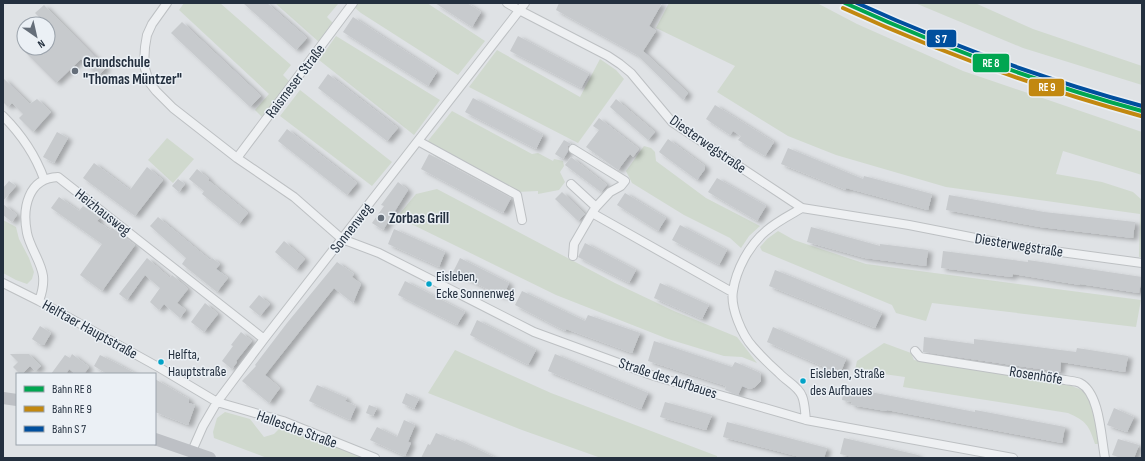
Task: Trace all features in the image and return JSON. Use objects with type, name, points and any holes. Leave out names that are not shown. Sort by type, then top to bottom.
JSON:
[{"type":"main road","points":[[3,398],[16,400]]},
{"type":"main road","points":[[156,439],[210,458]]},
{"type":"street","points":[[166,3],[152,24],[146,41],[144,65],[149,82],[173,108],[236,158],[294,197],[342,239]]},
{"type":"street","name":"Raismeser Straße","points":[[236,158],[353,3]]},
{"type":"street","points":[[507,3],[519,10]]},
{"type":"street","name":"Sonnenweg","points":[[192,451],[203,426],[217,402],[524,3]]},
{"type":"street","name":"Diesterwegstraße","points":[[519,10],[608,56],[620,64],[631,73],[672,122],[802,208],[909,225],[1016,246],[1142,263]]},
{"type":"street","points":[[3,116],[24,138],[44,179],[37,183],[31,190],[25,210],[27,233],[43,275],[43,288],[40,301]]},
{"type":"street","points":[[418,142],[517,195],[522,220]]},
{"type":"street","points":[[573,150],[625,181],[621,186],[610,192],[594,210],[574,244],[573,256]]},
{"type":"street","name":"Heizhausweg","points":[[44,179],[58,177],[264,339]]},
{"type":"street","points":[[570,184],[594,210],[732,292]]},
{"type":"street","points":[[802,208],[766,231],[757,241],[745,259],[732,292],[736,319],[744,335],[752,346],[779,373],[797,388],[802,396],[806,420]]},
{"type":"street","name":"Straße des Aufbaues","points":[[342,239],[379,253],[534,332],[654,376],[806,420],[1013,458]]},
{"type":"street","name":"Helftaer Hauptstraße","points":[[3,283],[40,301],[160,368],[217,402]]},
{"type":"street","name":"Rosenhöfe","points":[[914,351],[920,357],[1081,383],[1091,394],[1096,405],[1105,458]]},
{"type":"street","name":"Hallesche Straße","points":[[217,402],[283,421],[375,458]]},
{"type":"shaded area","points":[[184,3],[220,3],[291,65],[283,75],[290,82],[263,118],[255,110],[269,94],[179,10]]},
{"type":"shaded area","points":[[275,3],[338,4],[327,17],[333,23],[319,42]]},
{"type":"shaded area","points":[[357,3],[427,3],[485,41],[458,75],[361,13],[354,7]]},
{"type":"shaded area","points":[[669,3],[817,3],[857,24],[963,71],[1142,132],[1142,175],[1063,151],[1056,174],[1102,182],[1133,192],[1142,200],[1142,257],[1139,257],[1140,214],[946,187],[836,155],[788,136],[717,92],[735,66],[656,28]]},
{"type":"shaded area","points":[[915,3],[975,3],[1033,29],[1142,66],[1142,85],[1023,48]]},
{"type":"shaded area","points":[[336,36],[440,100],[414,135],[319,60]]},
{"type":"shaded area","points":[[497,50],[580,97],[600,59],[616,70],[624,79],[578,143],[469,87]]},
{"type":"shaded area","points":[[300,90],[392,162],[372,186],[280,116]]},
{"type":"shaded area","points":[[452,111],[532,154],[538,153],[553,161],[554,159],[563,161],[564,166],[560,172],[565,182],[559,190],[538,194],[538,191],[517,192],[427,142]]},
{"type":"shaded area","points":[[167,138],[194,159],[173,183],[148,160]]},
{"type":"shaded area","points":[[644,146],[651,148],[655,152],[656,161],[706,198],[760,226],[749,236],[741,248],[730,238],[684,215],[632,183],[626,171]]},
{"type":"shaded area","points":[[437,189],[615,283],[674,311],[737,337],[757,363],[742,357],[724,356],[668,339],[556,295],[397,217],[416,194]]},
{"type":"shaded area","points":[[3,220],[16,227],[19,239],[29,258],[34,272],[32,279],[27,284],[3,273]]},
{"type":"shaded area","points":[[778,231],[794,240],[866,264],[1141,300],[1136,327],[932,303],[926,321],[896,313],[892,305],[762,251],[760,247],[767,239]]},
{"type":"shaded area","points":[[884,343],[911,353],[914,360],[1069,385],[1080,389],[1088,396],[1094,409],[1099,444],[1095,444],[1089,428],[1083,421],[1068,413],[903,387],[905,377],[855,370],[857,361]]},
{"type":"shaded area","points":[[455,350],[551,393],[717,456],[717,458],[601,458],[522,430],[428,393]]},
{"type":"shaded area","points":[[225,412],[250,419],[264,437],[274,434],[282,426],[295,429],[368,458],[267,458],[214,438],[213,432],[217,418]]},
{"type":"building","points":[[243,3],[267,3],[307,38],[296,50]]},
{"type":"building","points":[[435,3],[467,3],[481,12],[472,27]]},
{"type":"building","points":[[559,3],[662,3],[649,26],[656,31],[643,51],[688,93],[683,100],[637,55],[556,10]]},
{"type":"building","points":[[44,5],[55,16],[38,16],[35,13]]},
{"type":"building","points":[[56,17],[106,68],[98,76],[81,59],[56,83],[29,56],[56,56]]},
{"type":"building","points":[[353,17],[437,72],[428,86],[343,32]]},
{"type":"building","points":[[182,22],[261,96],[250,107],[171,33]]},
{"type":"building","points":[[518,36],[589,74],[581,88],[510,51]]},
{"type":"building","points":[[328,74],[398,128],[387,141],[318,88]]},
{"type":"building","points":[[3,78],[30,104],[37,99],[51,112],[33,132],[19,118],[23,114],[12,103],[8,107],[3,102]]},
{"type":"building","points":[[473,98],[543,135],[536,149],[465,112]]},
{"type":"building","points":[[616,99],[655,132],[648,140],[610,107]]},
{"type":"building","points":[[715,105],[774,142],[765,156],[738,140],[741,136],[733,131],[730,135],[706,119]]},
{"type":"building","points":[[599,118],[639,149],[633,157],[630,154],[618,170],[586,147],[599,130],[593,126]]},
{"type":"building","points":[[287,129],[357,183],[347,195],[278,141]]},
{"type":"building","points":[[57,132],[68,138],[54,163],[43,157]]},
{"type":"building","points":[[668,139],[705,166],[705,169],[697,180],[659,152]]},
{"type":"building","points":[[564,140],[571,144],[568,146],[568,151],[563,159],[555,154]]},
{"type":"building","points":[[788,148],[863,179],[864,176],[932,194],[928,210],[846,188],[846,190],[781,164]]},
{"type":"building","points":[[429,154],[511,198],[503,213],[421,169]]},
{"type":"building","points":[[571,157],[607,185],[601,192],[565,165]]},
{"type":"building","points":[[94,163],[130,190],[147,167],[163,180],[135,216],[83,178]]},
{"type":"building","points":[[197,169],[248,213],[239,224],[202,194],[204,191],[189,179]]},
{"type":"building","points":[[717,178],[766,206],[757,221],[708,192]]},
{"type":"building","points":[[178,179],[185,184],[179,192],[172,186]]},
{"type":"building","points":[[9,181],[16,186],[3,201],[3,188]]},
{"type":"building","points":[[398,182],[408,190],[383,230],[372,223],[384,206],[381,205]]},
{"type":"building","points":[[562,192],[585,214],[578,221],[555,199]]},
{"type":"building","points":[[625,193],[666,218],[658,231],[617,205]]},
{"type":"building","points":[[949,195],[1044,212],[1135,222],[1133,238],[1040,227],[946,210]]},
{"type":"building","points":[[59,197],[79,211],[83,206],[100,218],[97,221],[110,230],[112,228],[135,245],[102,291],[80,275],[102,244],[51,208]]},
{"type":"building","points":[[3,204],[17,215],[12,222],[3,215]]},
{"type":"building","points":[[158,217],[210,260],[212,258],[220,264],[216,269],[228,278],[217,292],[182,264],[186,258],[150,226]]},
{"type":"building","points":[[680,225],[727,250],[719,265],[672,240]]},
{"type":"building","points":[[811,227],[880,246],[880,244],[928,250],[926,266],[865,258],[807,242]]},
{"type":"building","points":[[394,229],[445,252],[439,267],[388,244]]},
{"type":"building","points":[[284,241],[305,259],[296,270],[275,252]]},
{"type":"building","points":[[585,243],[636,270],[629,283],[578,257]]},
{"type":"building","points":[[943,251],[1028,262],[1028,260],[1142,277],[1139,293],[1013,274],[1012,277],[941,268]]},
{"type":"building","points":[[147,258],[170,278],[172,275],[188,289],[177,303],[186,310],[180,318],[164,304],[159,310],[150,302],[160,288],[145,275],[127,300],[119,294]]},
{"type":"building","points":[[460,258],[509,283],[503,297],[453,272]]},
{"type":"building","points":[[337,262],[354,274],[352,277],[361,284],[353,303],[334,288],[265,375],[280,388],[269,403],[242,381],[256,366],[255,365],[287,323]]},
{"type":"building","points":[[775,270],[882,313],[875,328],[769,286]]},
{"type":"building","points":[[405,281],[465,312],[457,325],[398,295]]},
{"type":"building","points":[[660,283],[709,305],[702,319],[654,298]]},
{"type":"building","points":[[522,291],[585,321],[588,315],[640,333],[632,353],[566,329],[565,331],[515,305]]},
{"type":"building","points":[[259,295],[270,304],[260,316],[249,307]]},
{"type":"building","points":[[205,303],[218,314],[204,332],[191,322]]},
{"type":"building","points":[[477,320],[536,350],[528,365],[470,335]]},
{"type":"building","points":[[40,326],[51,333],[44,345],[41,345],[32,339]]},
{"type":"building","points":[[773,327],[846,359],[840,374],[767,342]]},
{"type":"building","points":[[241,332],[252,341],[236,361],[237,362],[232,369],[222,361],[233,346],[231,345]]},
{"type":"building","points":[[924,337],[974,344],[974,339],[1076,352],[1077,348],[1128,356],[1125,372],[1061,362],[1060,372],[923,352]]},
{"type":"building","points":[[654,341],[732,367],[735,362],[760,373],[761,381],[755,387],[750,389],[742,386],[738,395],[725,390],[726,386],[648,361]]},
{"type":"building","points":[[10,354],[29,354],[41,366],[35,371],[30,366],[23,373],[19,373],[13,367],[18,362]]},
{"type":"building","points":[[72,354],[89,367],[85,373],[75,373],[69,369],[67,373],[52,373],[65,355],[70,358]]},
{"type":"building","points":[[555,354],[648,393],[641,409],[548,371]]},
{"type":"building","points":[[100,355],[134,373],[105,373],[94,366]]},
{"type":"building","points":[[156,380],[189,399],[189,403],[195,405],[188,425],[156,412]]},
{"type":"building","points":[[317,385],[347,398],[345,401],[356,406],[350,420],[309,401]]},
{"type":"building","points":[[844,387],[975,412],[975,410],[1065,427],[1062,443],[887,410],[851,405],[852,402],[842,400]]},
{"type":"building","points":[[406,393],[419,399],[414,409],[402,403]]},
{"type":"building","points":[[665,402],[712,415],[706,430],[660,417]]},
{"type":"building","points":[[369,405],[377,408],[373,416],[366,413]]},
{"type":"building","points":[[1114,408],[1134,417],[1127,432],[1107,425]]},
{"type":"building","points":[[404,420],[415,425],[408,442],[411,443],[405,456],[370,440],[377,427],[397,437]]},
{"type":"building","points":[[727,422],[827,448],[824,458],[804,458],[723,437]]},
{"type":"building","points":[[436,433],[455,441],[456,439],[496,458],[421,458],[428,444],[430,445]]},
{"type":"building","points":[[844,438],[918,455],[918,458],[857,458],[840,454]]},
{"type":"building","points":[[1118,439],[1139,445],[1134,458],[1122,458],[1112,455]]},
{"type":"transit line","points":[[845,3],[991,63],[1142,111]]},
{"type":"transit line","points":[[857,3],[927,33],[997,60],[1105,96],[1142,106]]},
{"type":"transit line","points":[[843,8],[916,40],[989,68],[1064,94],[1141,116]]},
{"type":"place","name":"Grundschule \"Thomas Müntzer\"","points":[[75,71]]},
{"type":"place","name":"Zorbas Grill","points":[[381,218]]},
{"type":"place","name":"Eisleben, Ecke Sonnenweg","points":[[429,284]]},
{"type":"place","name":"Helfta, Hauptstraße","points":[[161,362]]},
{"type":"place","name":"Eisleben, Straße des Aufbaues","points":[[803,381]]}]
